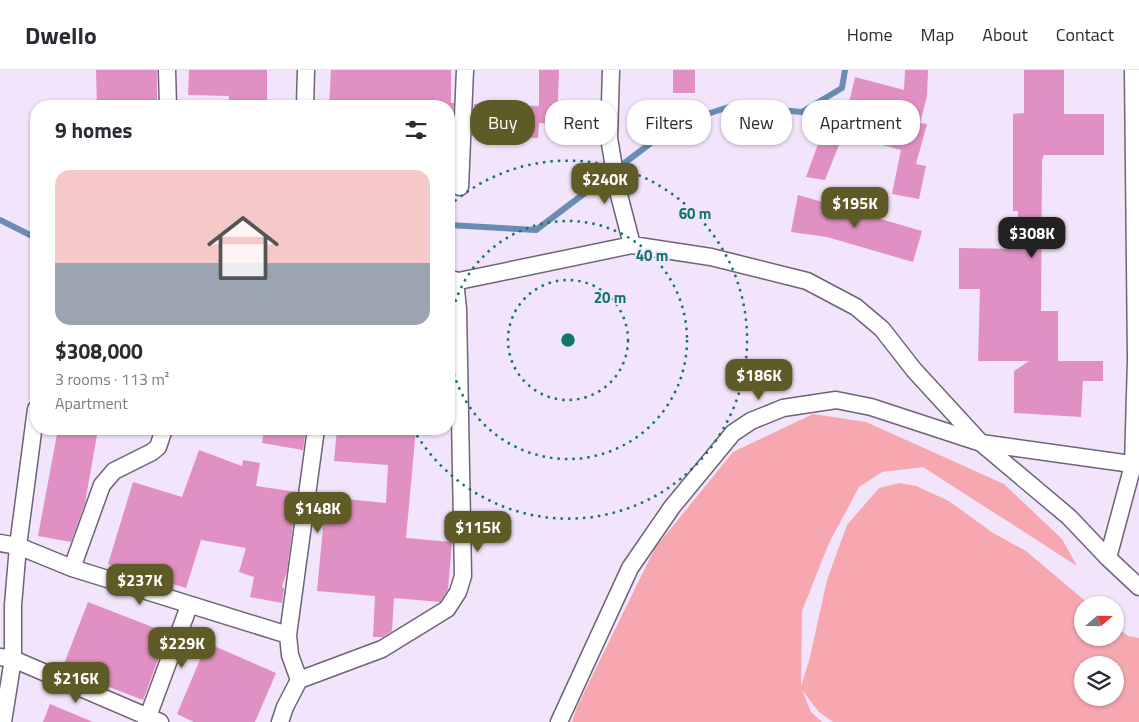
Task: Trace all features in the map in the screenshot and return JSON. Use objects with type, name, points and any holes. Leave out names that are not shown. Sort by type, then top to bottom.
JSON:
[{"type":"street","points":[[167,70],[168,100]]},
{"type":"street","points":[[305,100],[306,70]]},
{"type":"street","points":[[460,187],[465,70]]},
{"type":"street","points":[[611,70],[609,138],[624,215],[632,245]]},
{"type":"street","points":[[1108,558],[1136,465],[1133,70]]},
{"type":"street","points":[[455,280],[632,245],[711,257],[807,281],[856,307],[882,329],[914,370],[981,444],[1068,517],[1139,587]]},
{"type":"street","points":[[280,722],[285,706],[299,680],[382,649],[447,609],[458,592],[463,576],[458,309],[455,295]]},
{"type":"street","points":[[559,722],[630,568],[672,507],[733,433],[751,421],[783,408],[836,400],[871,406],[981,444],[1136,465]]},
{"type":"street","points":[[3,722],[6,658],[33,435]]},
{"type":"street","points":[[72,568],[102,485],[114,471],[152,452],[158,447],[162,435]]},
{"type":"street","points":[[299,680],[290,655],[288,635],[315,435]]},
{"type":"street","points":[[0,543],[18,546],[72,568],[189,606],[288,635]]},
{"type":"street","points":[[6,658],[151,721],[189,606]]},
{"type":"shaded area","points":[[813,414],[866,422],[1004,484],[1062,539],[1077,566],[923,467],[882,472],[859,487],[829,543],[802,611],[801,686],[809,661],[827,580],[847,525],[879,488],[899,483],[916,486],[949,501],[993,533],[1026,551],[1079,596],[1074,596],[1074,646],[1124,646],[1124,633],[1128,636],[1139,638],[1139,722],[833,722],[819,712],[802,690],[811,712],[822,722],[572,722],[576,709],[655,548],[733,452]]},
{"type":"building","points":[[96,70],[157,70],[157,100],[97,100]]},
{"type":"building","points":[[189,70],[267,70],[267,100],[229,100],[229,96],[188,95]]},
{"type":"building","points":[[331,70],[451,70],[451,100],[329,100]]},
{"type":"building","points":[[539,70],[559,70],[558,100],[545,100],[545,123],[539,123],[538,138],[535,138],[535,106],[539,106]]},
{"type":"building","points":[[673,70],[695,70],[695,93],[673,93]]},
{"type":"building","points":[[905,70],[928,70],[927,96],[920,123],[920,100],[850,100],[855,77],[904,90]]},
{"type":"building","points":[[1024,70],[1064,70],[1064,114],[1104,114],[1104,155],[1044,155],[1042,160],[1041,311],[1058,311],[1058,361],[1103,361],[1103,381],[1083,381],[1081,417],[1014,413],[1014,371],[1029,361],[978,361],[980,289],[959,289],[959,248],[1017,249],[1018,211],[1013,211],[1013,114],[1024,113]]},
{"type":"building","points":[[920,123],[927,124],[916,164],[926,166],[919,199],[892,194],[901,150],[883,145],[920,145]]},
{"type":"building","points":[[818,145],[839,145],[825,180],[806,177]]},
{"type":"building","points":[[798,195],[922,231],[913,262],[827,237],[791,232]]},
{"type":"building","points":[[57,435],[97,435],[85,503],[71,542],[38,536]]},
{"type":"building","points":[[263,435],[305,435],[303,450],[262,443]]},
{"type":"building","points":[[336,435],[415,435],[406,538],[452,542],[448,589],[440,602],[394,598],[392,631],[383,637],[373,637],[375,596],[317,591],[326,497],[386,503],[388,465],[334,461]]},
{"type":"building","points":[[199,450],[242,466],[243,460],[260,463],[256,486],[297,492],[287,571],[282,587],[284,588],[282,603],[250,597],[254,577],[239,572],[246,548],[201,540],[186,588],[108,564],[133,482],[182,497]]},
{"type":"building","points":[[88,602],[168,633],[143,700],[62,669]]},
{"type":"building","points":[[207,643],[276,673],[255,722],[194,722],[177,714]]},
{"type":"building","points":[[50,704],[93,722],[43,722]]},
{"type":"waterway","points":[[455,225],[536,230],[676,124],[732,106],[802,112],[842,88],[845,70]]},
{"type":"waterway","points":[[0,220],[30,235]]}]
